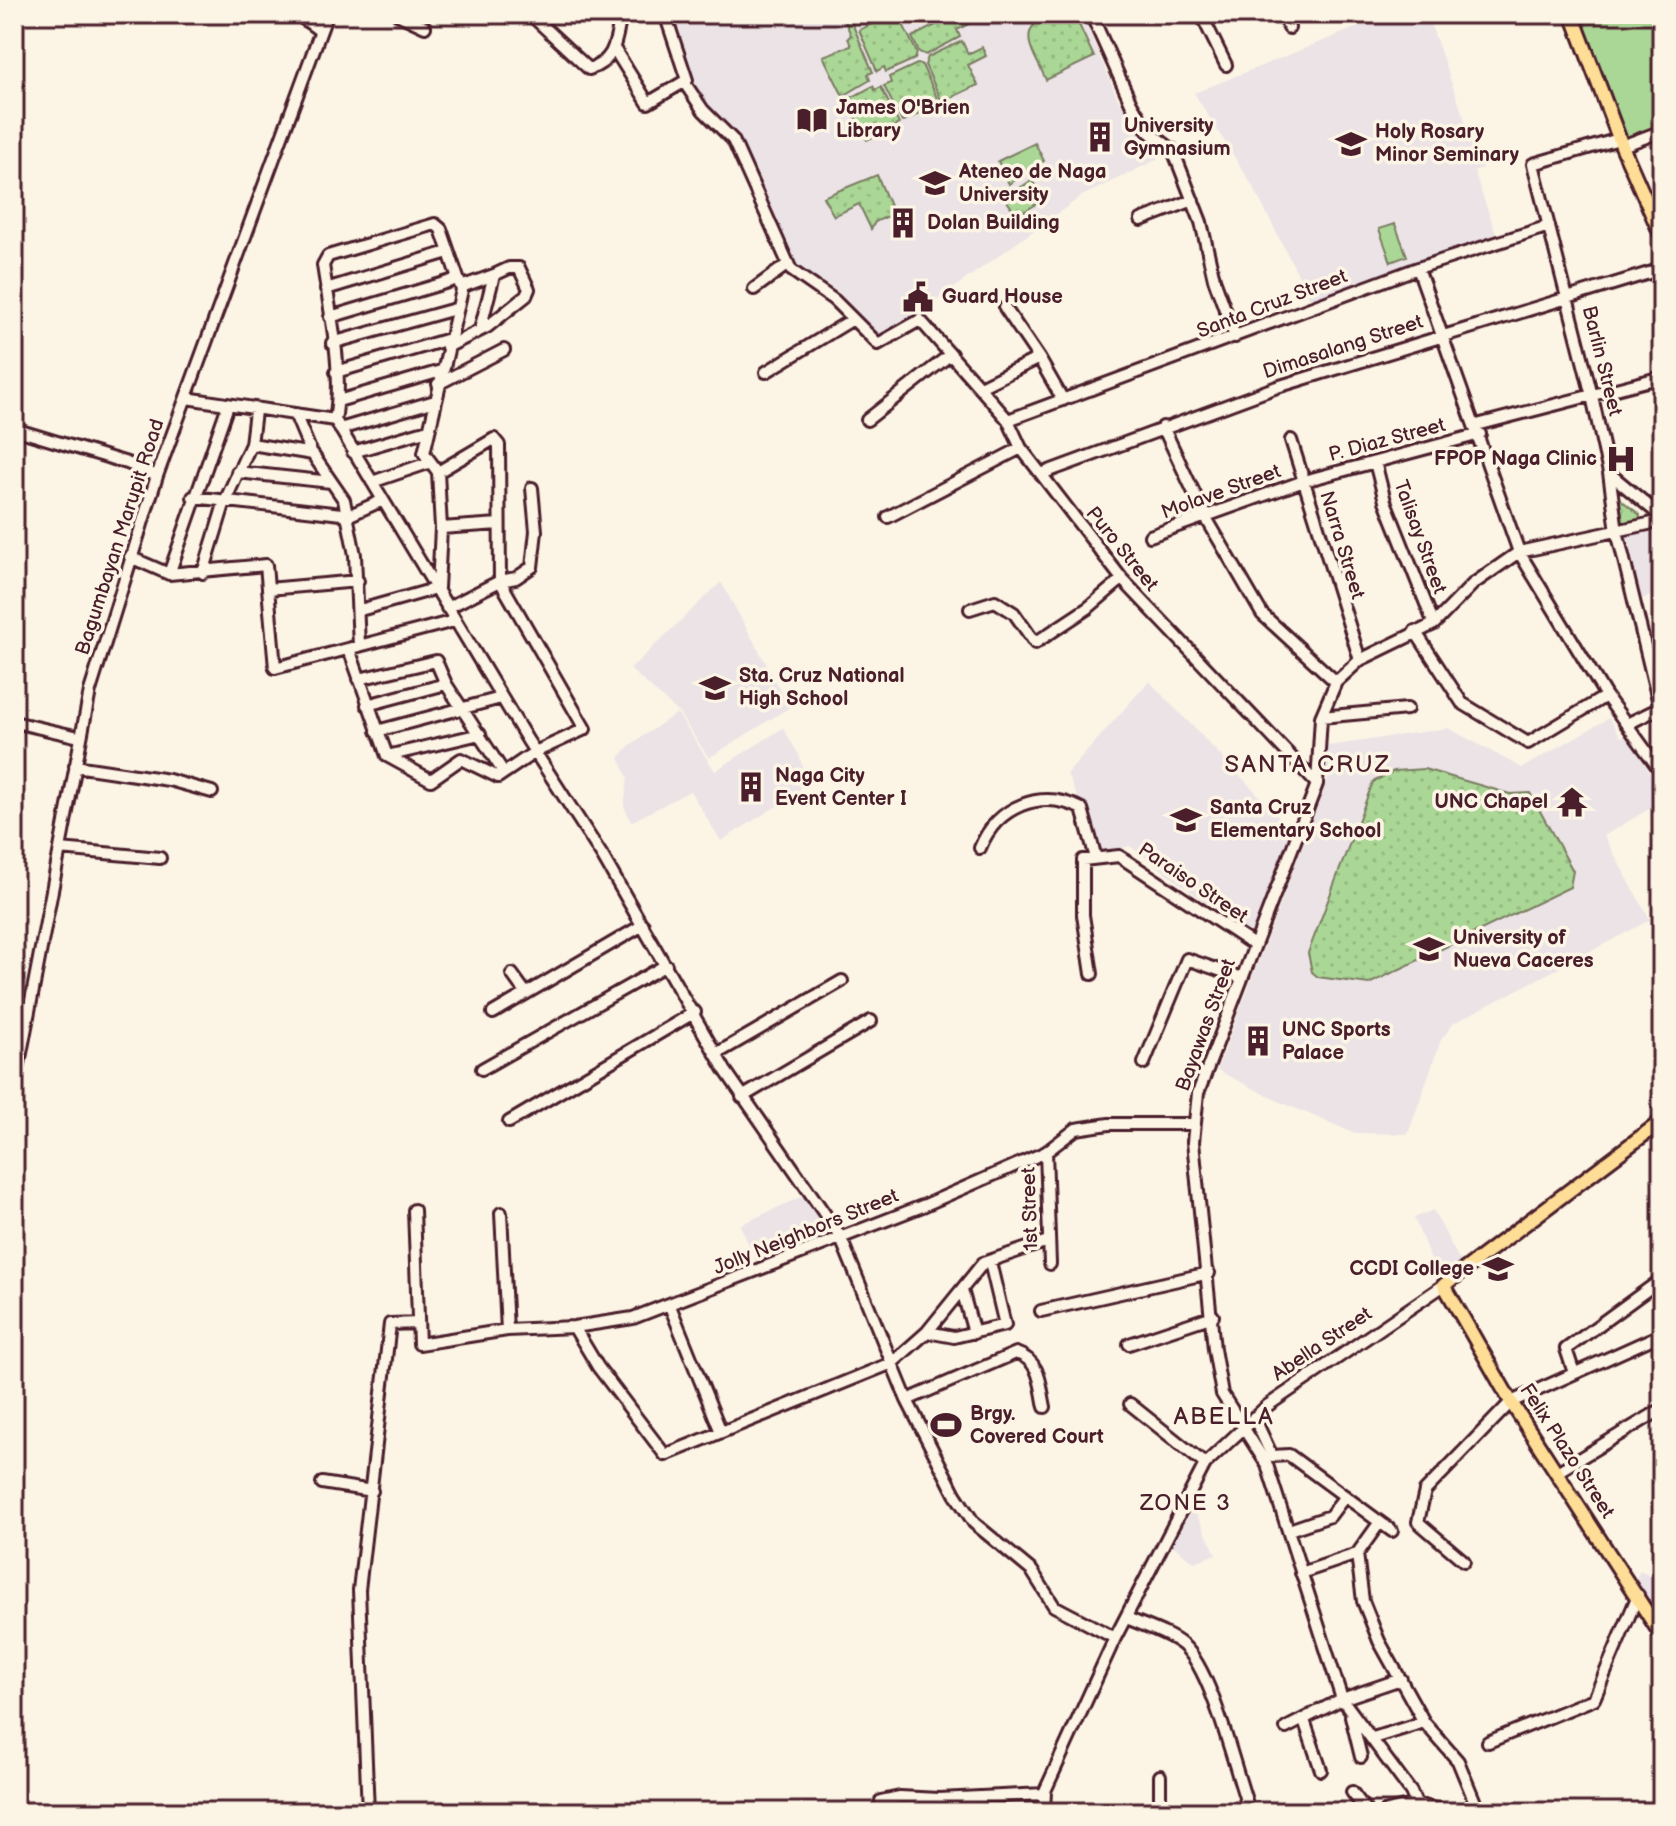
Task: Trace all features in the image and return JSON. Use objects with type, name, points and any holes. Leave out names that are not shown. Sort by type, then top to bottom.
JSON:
[{"type":"main road","points":[[1572,14],[1620,142],[1662,237]]},
{"type":"main road","name":"Abella Street","points":[[1444,1285],[1662,1121]]},
{"type":"main road","name":"Felix Plazo Street","points":[[1444,1285],[1511,1402],[1662,1636]]},
{"type":"street","points":[[297,14],[319,30]]},
{"type":"street","name":"Bagumbayan Marupit Road","points":[[14,1090],[79,737],[130,557],[327,14]]},
{"type":"street","points":[[397,14],[425,27]]},
{"type":"street","points":[[530,14],[589,69],[602,65],[615,50],[619,25],[609,14]]},
{"type":"street","points":[[615,50],[648,103],[687,80],[665,14]]},
{"type":"street","points":[[1091,14],[1131,103],[1148,131],[1173,150],[1209,247],[1214,279],[1235,337]]},
{"type":"street","points":[[1201,14],[1226,65]]},
{"type":"street","points":[[1282,14],[1289,28]]},
{"type":"street","points":[[684,82],[703,110],[733,140],[791,270],[853,319],[766,372]]},
{"type":"street","points":[[1620,142],[1662,131]]},
{"type":"street","name":"Barlin Street","points":[[1620,142],[1533,164],[1592,396],[1609,473],[1617,531],[1661,708]]},
{"type":"street","points":[[1141,220],[1193,200]]},
{"type":"street","points":[[438,588],[441,528],[438,472],[428,463],[424,453],[460,283],[435,224],[328,256],[323,265],[336,372],[337,424],[438,588],[454,621],[501,698],[643,925],[742,1097],[840,1236],[907,1400],[974,1523],[1032,1571],[1054,1606],[1115,1638]]},
{"type":"street","name":"Santa Cruz Street","points":[[1008,420],[1418,268],[1549,226]]},
{"type":"street","points":[[326,289],[448,252]]},
{"type":"street","points":[[754,289],[788,264]]},
{"type":"street","points":[[330,317],[494,275],[509,268],[519,268],[529,289],[526,296],[480,330],[448,343],[336,372]]},
{"type":"street","points":[[1418,268],[1519,552],[1606,696],[1662,773]]},
{"type":"street","name":"Dimasalang Street","points":[[1041,474],[1163,427],[1443,334],[1662,269]]},
{"type":"street","points":[[480,330],[494,275]]},
{"type":"street","points":[[1005,308],[1063,400]]},
{"type":"street","points":[[332,343],[455,309]]},
{"type":"street","name":"Puro Street","points":[[853,319],[878,344],[920,320],[1008,420],[1021,448],[1122,579],[1317,784]]},
{"type":"street","points":[[438,384],[504,350]]},
{"type":"street","points":[[867,420],[951,354]]},
{"type":"street","points":[[980,387],[1039,358]]},
{"type":"street","points":[[338,401],[441,371]]},
{"type":"street","name":"P. Diaz Street","points":[[1304,481],[1662,377]]},
{"type":"street","points":[[186,398],[255,411],[295,414],[337,424],[435,401]]},
{"type":"street","points":[[169,574],[193,497],[228,405]]},
{"type":"street","points":[[203,573],[225,501],[251,444],[255,411]]},
{"type":"street","points":[[295,414],[313,454],[344,500],[358,581],[360,610],[354,648],[359,679],[387,756],[431,780],[461,759],[491,776],[504,773],[535,752],[585,729],[500,581],[499,445],[494,439],[438,472]]},
{"type":"street","points":[[1163,427],[1205,516],[1262,614],[1336,682],[1360,660],[1434,624],[1473,584],[1519,552],[1662,519]]},
{"type":"street","points":[[14,429],[127,463],[157,476]]},
{"type":"street","points":[[353,452],[428,430]]},
{"type":"street","name":"Narra Street","points":[[1291,440],[1360,660]]},
{"type":"street","points":[[251,444],[313,454]]},
{"type":"street","points":[[888,517],[1021,448]]},
{"type":"street","name":"Talisay Street","points":[[1375,462],[1385,501],[1434,624]]},
{"type":"street","points":[[372,482],[428,463]]},
{"type":"street","points":[[237,472],[331,482]]},
{"type":"street","points":[[1609,473],[1662,519]]},
{"type":"street","name":"Molave Street","points":[[1150,536],[1304,481]]},
{"type":"street","points":[[447,608],[500,581],[516,578],[532,567],[536,531],[532,488]]},
{"type":"street","points":[[193,497],[347,515],[383,500]]},
{"type":"street","points":[[441,528],[499,524]]},
{"type":"street","points":[[130,557],[169,574],[266,565],[275,668],[454,621]]},
{"type":"street","points":[[970,609],[995,601],[1014,613],[1035,643],[1088,608],[1122,579]]},
{"type":"street","points":[[268,589],[358,581]]},
{"type":"street","points":[[360,610],[438,588]]},
{"type":"street","points":[[1415,631],[1462,703],[1528,743],[1606,696]]},
{"type":"street","points":[[359,679],[436,661],[446,684],[504,773]]},
{"type":"street","name":"Bayawas Street","points":[[1336,682],[1321,717],[1317,784],[1198,1093],[1194,1124],[1222,1394],[1267,1465],[1342,1699],[1350,1713]]},
{"type":"street","points":[[367,705],[446,684]]},
{"type":"street","points":[[377,731],[501,698]]},
{"type":"street","points":[[1627,724],[1661,708]]},
{"type":"street","points":[[1321,717],[1407,709]]},
{"type":"street","points":[[14,722],[79,737]]},
{"type":"street","points":[[387,756],[480,734]]},
{"type":"street","points":[[75,766],[169,780],[212,792]]},
{"type":"street","points":[[980,848],[1000,815],[1017,805],[1068,802],[1082,809],[1096,858],[1083,860],[1083,915],[1092,974]]},
{"type":"street","points":[[60,849],[160,858]]},
{"type":"street","name":"Paraiso Street","points":[[1096,858],[1119,856],[1254,945]]},
{"type":"street","points":[[493,1013],[643,925]]},
{"type":"street","points":[[1144,1063],[1187,959],[1242,978]]},
{"type":"street","points":[[482,1069],[666,965]]},
{"type":"street","points":[[512,974],[525,992]]},
{"type":"street","points":[[716,1054],[842,981]]},
{"type":"street","points":[[509,1122],[695,1012]]},
{"type":"street","points":[[742,1097],[871,1021]]},
{"type":"street","name":"Jolly Neighbors Street","points":[[418,1323],[419,1344],[507,1330],[574,1327],[633,1318],[925,1205],[1046,1152],[1076,1129],[1109,1124],[1194,1124]]},
{"type":"street","name":"1st Street","points":[[1046,1152],[1050,1264]]},
{"type":"street","points":[[368,1812],[359,1590],[390,1324],[418,1323],[414,1210]]},
{"type":"street","points":[[501,1213],[507,1330]]},
{"type":"street","points":[[574,1327],[598,1367],[665,1455],[892,1363],[927,1332],[983,1263],[1048,1241]]},
{"type":"street","points":[[927,1332],[954,1337],[1005,1325],[990,1262]]},
{"type":"street","points":[[1041,1311],[1209,1273]]},
{"type":"street","points":[[1574,1373],[1566,1349],[1662,1279]]},
{"type":"street","name":"Abella Street","points":[[1044,1812],[1045,1794],[1115,1638],[1205,1464],[1254,1417],[1444,1285]]},
{"type":"street","points":[[962,1290],[974,1333]]},
{"type":"street","points":[[670,1306],[721,1432]]},
{"type":"street","points":[[1129,1344],[1213,1316]]},
{"type":"street","points":[[1464,1561],[1418,1522],[1425,1491],[1511,1402],[1662,1334]]},
{"type":"street","points":[[907,1400],[1016,1353],[1028,1357],[1036,1366],[1045,1407]]},
{"type":"street","points":[[1130,1404],[1205,1464]]},
{"type":"street","points":[[1557,1472],[1662,1409]]},
{"type":"street","points":[[1254,1417],[1272,1456],[1289,1455],[1392,1531]]},
{"type":"street","points":[[1252,1440],[1262,1434]]},
{"type":"street","points":[[322,1483],[372,1491]]},
{"type":"street","points":[[1289,1530],[1330,1516],[1345,1496]]},
{"type":"street","points":[[1301,1573],[1357,1554],[1380,1522]]},
{"type":"street","points":[[1357,1554],[1363,1601],[1379,1641],[1424,1722],[1458,1761],[1477,1812]]},
{"type":"street","points":[[1488,1742],[1594,1699],[1638,1595]]},
{"type":"street","points":[[1127,1618],[1182,1644],[1194,1658],[1219,1718],[1250,1812]]},
{"type":"street","points":[[1286,1728],[1342,1699],[1401,1679]]},
{"type":"street","points":[[1350,1713],[1373,1738],[1415,1808]]},
{"type":"street","points":[[1350,1713],[1361,1757]]},
{"type":"street","points":[[1304,1720],[1321,1770]]},
{"type":"street","points":[[1373,1738],[1424,1722]]},
{"type":"street","points":[[1160,1776],[1160,1812]]},
{"type":"street","points":[[1352,1792],[1367,1812]]},
{"type":"street","points":[[881,1801],[900,1797],[939,1799],[1045,1794]]},
{"type":"street","points":[[1384,1812],[1415,1808],[1447,1812]]},
{"type":"shaded area","name":"Ateneo de Naga University","points":[[671,14],[1082,14],[1120,104],[1125,103],[1140,134],[1147,133],[1158,159],[1082,196],[923,310],[881,336],[839,293],[798,266],[738,135],[704,106],[691,85]]},
{"type":"shaded area","name":"Holy Rosary Minor Seminary","points":[[1390,14],[1427,14],[1482,168],[1474,171],[1496,234],[1311,300],[1252,185],[1194,93]]},
{"type":"shaded area","points":[[1658,528],[1662,540],[1662,593],[1641,599],[1627,534]]},
{"type":"shaded area","name":"Sta. Cruz National High School","points":[[721,582],[790,707],[709,758],[678,712],[630,669]]},
{"type":"shaded area","name":"Santa Cruz Elementary School","points":[[1149,681],[1293,831],[1252,937],[1130,846],[1102,853],[1067,774]]},
{"type":"shaded area","points":[[677,713],[715,771],[783,728],[799,755],[804,773],[799,792],[721,841],[690,791],[631,822],[624,806],[628,778],[619,758],[630,745]]},
{"type":"shaded area","name":"University of Nueva Caceres","points":[[1609,718],[1621,737],[1626,735],[1662,791],[1662,801],[1604,836],[1650,920],[1454,1023],[1441,1040],[1408,1134],[1354,1133],[1280,1102],[1217,1070],[1329,776],[1322,764],[1322,747],[1448,728],[1522,768]]},
{"type":"shaded area","points":[[805,1195],[825,1234],[757,1263],[740,1225]]},
{"type":"shaded area","points":[[1433,1210],[1462,1265],[1439,1280],[1414,1218]]},
{"type":"shaded area","points":[[1193,1507],[1216,1554],[1194,1562],[1172,1545]]},
{"type":"shaded area","points":[[1640,1571],[1662,1582],[1662,1610],[1632,1585]]},
{"type":"green space","points":[[842,14],[848,14],[873,72],[868,74],[870,80],[843,96],[823,56],[851,46],[848,38],[851,35]]},
{"type":"green space","points":[[898,14],[917,53],[915,59],[886,72],[884,67],[877,71],[859,30]]},
{"type":"green space","points":[[957,14],[965,14],[970,23],[957,30],[960,37],[926,55],[919,52],[912,37]]},
{"type":"green space","points":[[1049,14],[1074,14],[1094,57],[1046,80],[1032,51],[1030,35],[1038,21]]},
{"type":"green space","points":[[1580,14],[1662,14],[1662,125],[1627,137]]},
{"type":"green space","points":[[962,41],[968,54],[982,47],[986,56],[968,65],[978,85],[942,102],[925,65],[928,57]]},
{"type":"green space","points":[[917,64],[922,65],[940,104],[902,122],[884,86],[891,83],[889,77]]},
{"type":"green space","points":[[873,86],[875,90],[881,87],[899,124],[867,140],[847,100]]},
{"type":"green space","points":[[1035,143],[1044,161],[1009,184],[998,161]]},
{"type":"green space","points":[[877,175],[895,218],[888,216],[875,222],[871,229],[859,204],[834,216],[823,197]]},
{"type":"green space","points":[[1032,180],[1043,200],[1017,216],[1005,198]]},
{"type":"green space","points":[[1395,224],[1407,256],[1391,262],[1379,229]]},
{"type":"green space","points":[[1620,499],[1640,515],[1639,520],[1622,523],[1617,501]]},
{"type":"green space","points":[[1424,769],[1510,794],[1530,793],[1573,871],[1570,887],[1369,984],[1318,977],[1312,972],[1308,953],[1373,782],[1394,771]]},
{"type":"place","name":"James O'Brien Library","points":[[812,120]]},
{"type":"place","name":"University Gymnasium","points":[[1100,137]]},
{"type":"place","name":"Holy Rosary Minor Seminary","points":[[1351,144]]},
{"type":"place","name":"Ateneo de Naga University","points":[[935,183]]},
{"type":"place","name":"Dolan Building","points":[[903,223]]},
{"type":"place","name":"Guard House","points":[[918,297]]},
{"type":"place","name":"FPOP Naga Clinic","points":[[1621,459]]},
{"type":"place","name":"Sta. Cruz National High School","points":[[715,688]]},
{"type":"place","name":"Naga City Event Center I","points":[[751,787]]},
{"type":"place","name":"UNC Chapel","points":[[1572,802]]},
{"type":"place","name":"Santa Cruz Elementary School","points":[[1186,820]]},
{"type":"place","name":"University of Nueva Caceres","points":[[1429,949]]},
{"type":"place","name":"UNC Sports Palace","points":[[1258,1041]]},
{"type":"place","name":"CCDI College","points":[[1498,1269]]},
{"type":"place","name":"Brgy. Covered Court","points":[[946,1425]]},
{"type":"district","name":"SANTA CRUZ","points":[[1308,764]]},
{"type":"district","name":"ABELLA","points":[[1224,1416]]},
{"type":"district","name":"ZONE 3","points":[[1186,1503]]}]
